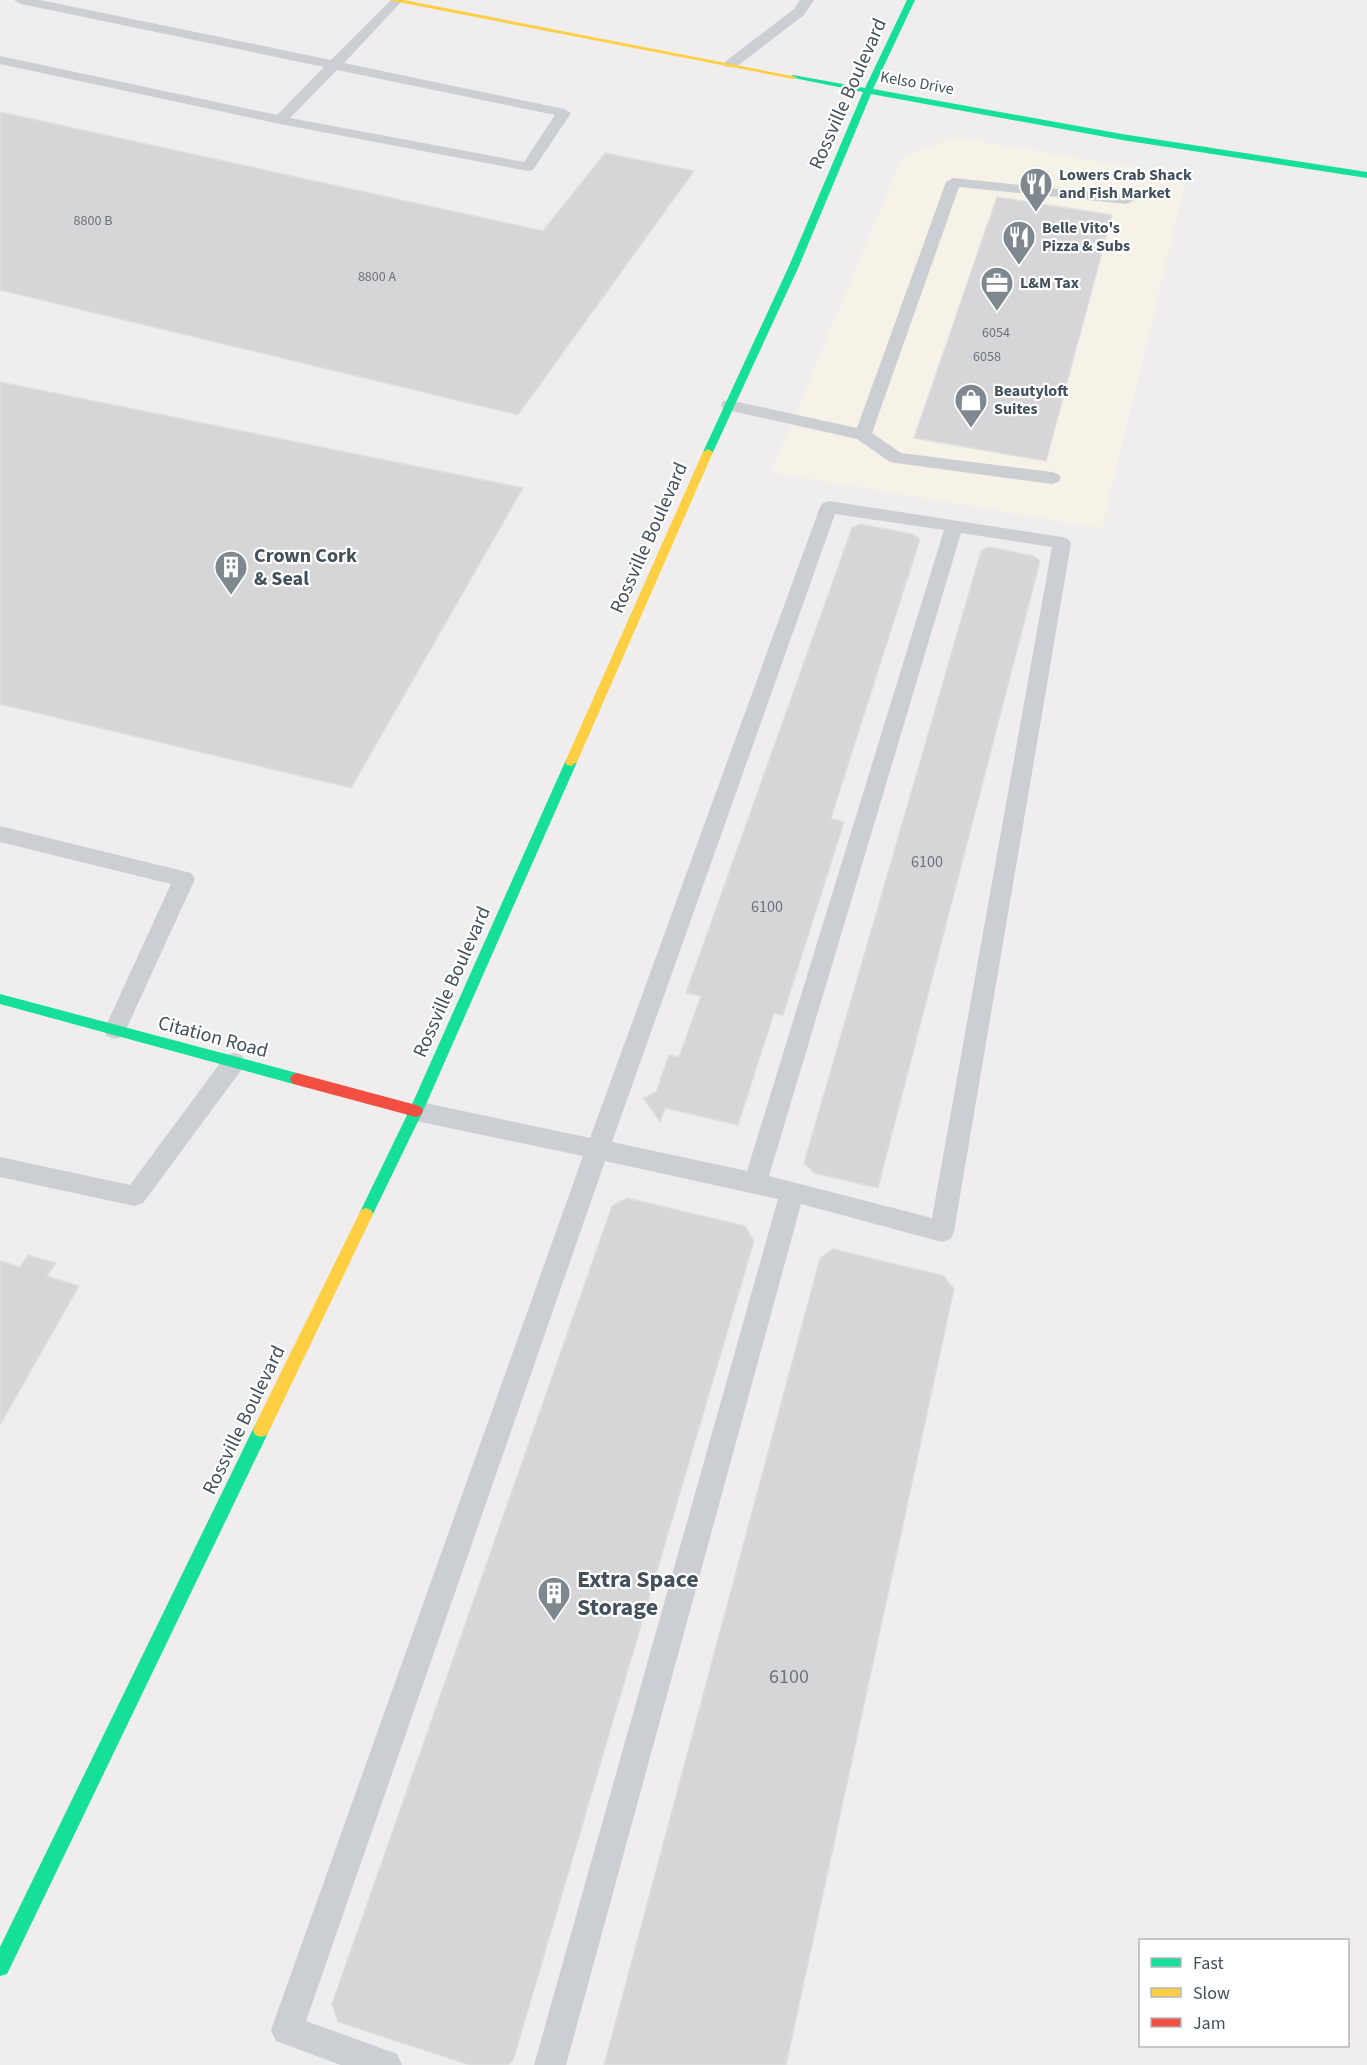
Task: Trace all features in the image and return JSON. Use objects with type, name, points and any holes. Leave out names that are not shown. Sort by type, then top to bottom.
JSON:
[{"type":"main road","name":"Kelso Drive","points":[[394,0],[868,91],[1199,151],[1367,175]]},
{"type":"main road","name":"Rossville Boulevard","points":[[0,1967],[416,1112],[729,405],[794,266],[868,91],[911,0]]},
{"type":"main road","name":"Citation Road","points":[[0,999],[416,1112]]},
{"type":"lane","points":[[0,60],[280,120],[528,167],[564,113],[21,0]]},
{"type":"lane","points":[[280,120],[394,0]]},
{"type":"lane","points":[[731,64],[799,12],[807,0]]},
{"type":"lane","points":[[863,435],[953,182],[1126,200]]},
{"type":"lane","points":[[729,405],[863,435],[896,458],[1052,478]]},
{"type":"lane","points":[[386,2065],[287,2030],[597,1150],[829,507],[1062,543],[942,1232],[792,1192],[597,1150],[416,1112]]},
{"type":"lane","points":[[755,1184],[954,526]]},
{"type":"lane","points":[[0,834],[184,879],[115,1030]]},
{"type":"lane","points":[[0,1167],[135,1196],[234,1062]]},
{"type":"lane","points":[[550,2065],[792,1192]]},
{"type":"shaded area","points":[[955,137],[1187,177],[1102,528],[771,472],[902,157]]},
{"type":"building","points":[[0,112],[543,231],[605,153],[694,171],[518,415],[0,290]]},
{"type":"building","points":[[997,197],[1112,215],[1046,461],[914,438]]},
{"type":"building","name":"Crown Cork & Seal","points":[[0,382],[523,488],[351,788],[0,704]]},
{"type":"building","points":[[860,524],[912,534],[920,539],[831,818],[844,822],[783,1015],[774,1013],[738,1125],[665,1108],[660,1122],[643,1098],[656,1092],[669,1055],[679,1057],[701,996],[686,993],[852,528]]},
{"type":"building","points":[[989,547],[1034,556],[1040,561],[878,1188],[814,1173],[804,1163],[981,551]]},
{"type":"building","name":"Extra Space Storage","points":[[627,1198],[745,1226],[754,1241],[513,2061],[508,2065],[470,2065],[338,2022],[332,2004],[612,1206]]},
{"type":"building","name":"Extra Space Storage","points":[[833,1249],[944,1276],[954,1289],[786,2065],[604,2065],[820,1258]]},
{"type":"building","points":[[28,1255],[56,1263],[47,1276],[79,1286],[0,1425],[0,1261],[20,1267]]},
{"type":"traffic: fast","points":[[708,452],[794,266],[868,91],[911,0]]},
{"type":"traffic: fast","points":[[793,77],[1122,137],[1367,175]]},
{"type":"traffic: fast","points":[[366,1214],[416,1111],[571,762]]},
{"type":"traffic: fast","points":[[0,999],[297,1079]]},
{"type":"traffic: fast","points":[[0,1967],[261,1430]]},
{"type":"traffic: slow","points":[[392,0],[793,77]]},
{"type":"traffic: slow","points":[[571,762],[708,452]]},
{"type":"traffic: slow","points":[[261,1430],[366,1214]]},
{"type":"traffic: jam","points":[[297,1079],[416,1111]]},
{"type":"place","name":"Lowers Crab Shack and Fish Market","points":[[1036,213]]},
{"type":"place","name":"Belle Vito's Pizza & Subs","points":[[1019,266]]},
{"type":"place","name":"L&M Tax","points":[[997,312]]},
{"type":"place","name":"Beautyloft Suites","points":[[971,429]]},
{"type":"place","name":"Crown Cork & Seal","points":[[231,596]]},
{"type":"place","name":"Extra Space Storage","points":[[554,1622]]}]
